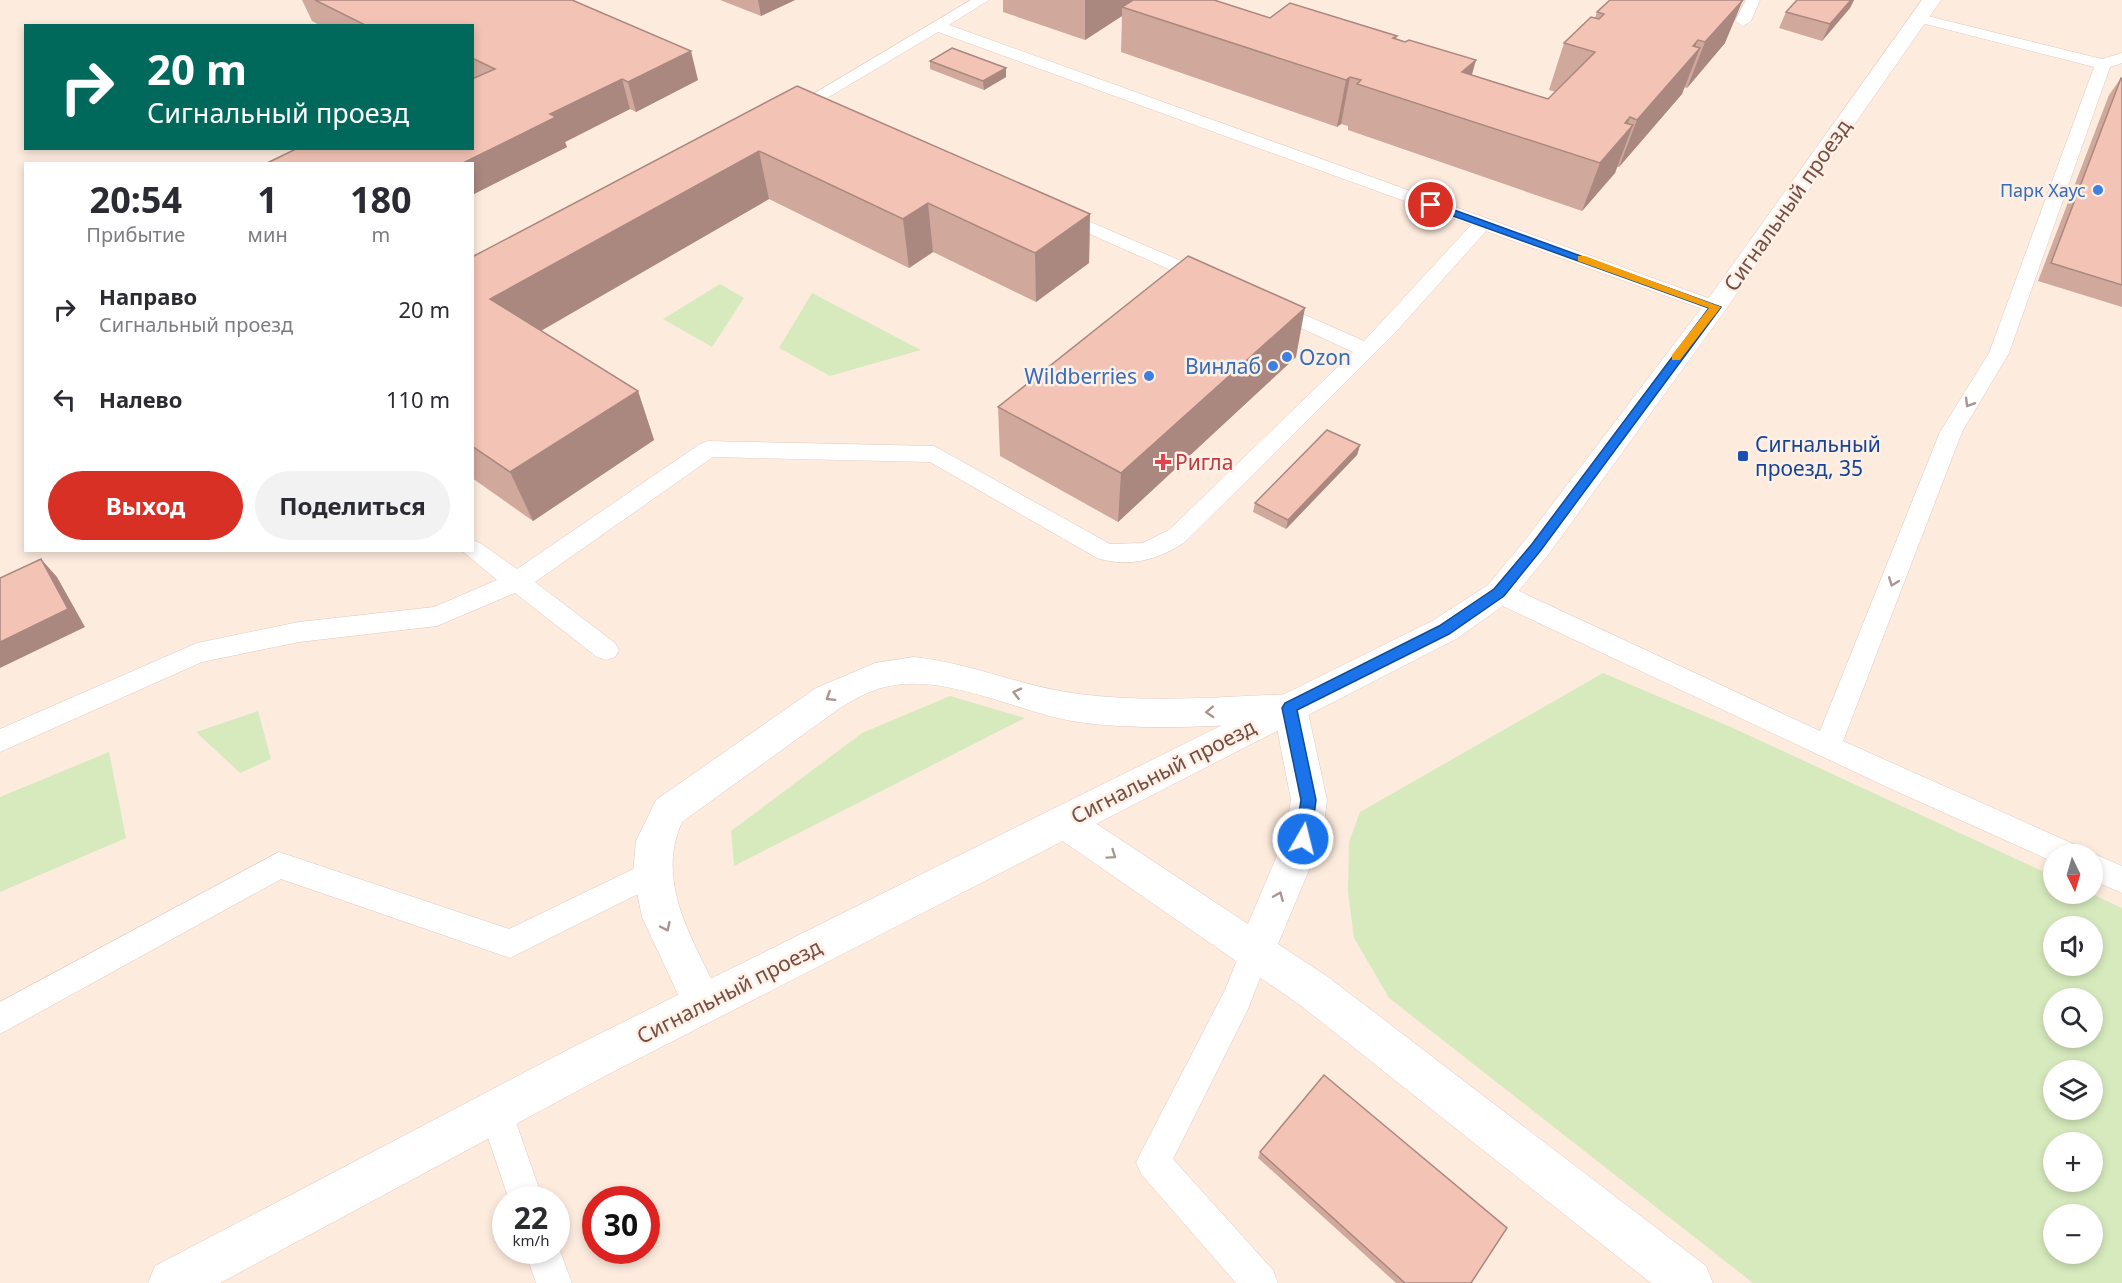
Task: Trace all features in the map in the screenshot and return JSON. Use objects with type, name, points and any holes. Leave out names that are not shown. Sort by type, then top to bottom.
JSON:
[{"type":"main road","name":"Сигнальный проезд","points":[[172,1283],[703,1004],[1444,630],[1499,593],[1537,547],[1715,307],[1926,9]]},
{"type":"main road","points":[[703,1004],[662,917],[652,873],[655,841],[669,811],[828,698],[856,682],[893,672],[934,673],[1077,708],[1161,715],[1290,708],[1309,800],[1303,839],[1256,950]]},
{"type":"main road","points":[[1064,822],[1314,991],[1689,1283]]},
{"type":"lane","points":[[830,112],[806,109],[781,118],[982,0]]},
{"type":"lane","points":[[1743,21],[1753,0]]},
{"type":"lane","points":[[1926,9],[2103,64],[2122,58]]},
{"type":"lane","points":[[937,27],[1715,307]]},
{"type":"lane","points":[[1828,746],[1951,432],[2000,353],[2103,64]]},
{"type":"lane","points":[[1038,204],[1225,287]]},
{"type":"lane","points":[[0,741],[197,653],[299,632],[437,616],[517,582],[708,449],[934,454],[1105,552],[1126,555],[1157,550],[1177,536],[1367,350],[1483,223]]},
{"type":"lane","points":[[1257,302],[1367,350]]},
{"type":"lane","points":[[474,550],[606,650]]},
{"type":"lane","points":[[1499,593],[2044,844]]},
{"type":"lane","points":[[0,1019],[279,866],[510,944],[652,873]]},
{"type":"lane","points":[[2103,871],[2122,880]]},
{"type":"lane","points":[[1256,950],[1237,998],[1153,1162],[1260,1283]]},
{"type":"lane","points":[[496,1111],[521,1186]]},
{"type":"lane","points":[[547,1264],[554,1283]]},
{"type":"green space","points":[[720,284],[744,298],[712,347],[663,319]]},
{"type":"green space","points":[[812,293],[921,350],[830,376],[779,348]]},
{"type":"green space","points":[[1603,673],[1733,728],[2043,871],[2043,904],[2103,904],[2103,899],[2122,908],[2122,1283],[1753,1283],[1389,998],[1354,938],[1348,892],[1349,842],[1360,812]]},
{"type":"green space","points":[[950,696],[1025,718],[734,866],[731,831],[862,733]]},
{"type":"green space","points":[[258,711],[271,759],[240,773],[196,732]]},
{"type":"green space","points":[[109,752],[126,838],[0,892],[0,797]]},
{"type":"building","points":[[315,0],[572,0],[691,51],[628,82],[622,79],[550,114],[556,117],[465,162],[269,162],[294,150],[474,150],[474,78],[495,69],[474,59],[474,24],[363,24]]},
{"type":"building","points":[[1133,0],[1214,0],[1270,18],[1290,3],[1397,36],[1393,38],[1405,42],[1409,40],[1476,60],[1462,72],[1548,99],[1595,52],[1564,43],[1591,17],[1599,19],[1604,14],[1597,12],[1610,0],[1743,0],[1705,42],[1698,40],[1693,46],[1700,48],[1637,120],[1630,117],[1625,123],[1633,125],[1600,163],[1357,84],[1361,80],[1350,77],[1346,80],[1122,7]]},
{"type":"building","points":[[1797,0],[1851,0],[1830,24],[1786,12]]},
{"type":"building","points":[[952,48],[1006,68],[983,81],[930,61]]},
{"type":"building","name":"Парк Хаус","points":[[2122,79],[2122,285],[2051,263]]},
{"type":"building","points":[[797,86],[1090,214],[1035,253],[928,203],[903,219],[759,151],[490,299],[638,391],[510,472],[474,447],[474,256]]},
{"type":"building","points":[[1188,256],[1305,308],[1121,473],[998,407]]},
{"type":"building","points":[[1327,430],[1360,445],[1288,520],[1255,503]]},
{"type":"building","points":[[41,559],[68,609],[0,642],[0,578]]},
{"type":"building","points":[[1324,1075],[1507,1228],[1471,1283],[1405,1283],[1260,1152]]},
{"type":"slow traffic","points":[[1581,259],[1715,307],[1676,358]]},
{"type":"place","name":"Парк Хаус","points":[[2098,190]]},
{"type":"place","name":"Ozon","points":[[1287,357]]},
{"type":"place","name":"Винлаб","points":[[1273,366]]},
{"type":"place","name":"Wildberries","points":[[1149,376]]},
{"type":"place","name":"Сигнальный проезд, 35","points":[[1743,456]]},
{"type":"place","name":"Ригла","points":[[1163,462]]},
{"type":"route","points":[[1303,839],[1309,800],[1290,708],[1444,630],[1499,593],[1537,547],[1715,307],[1431,205]]}]
